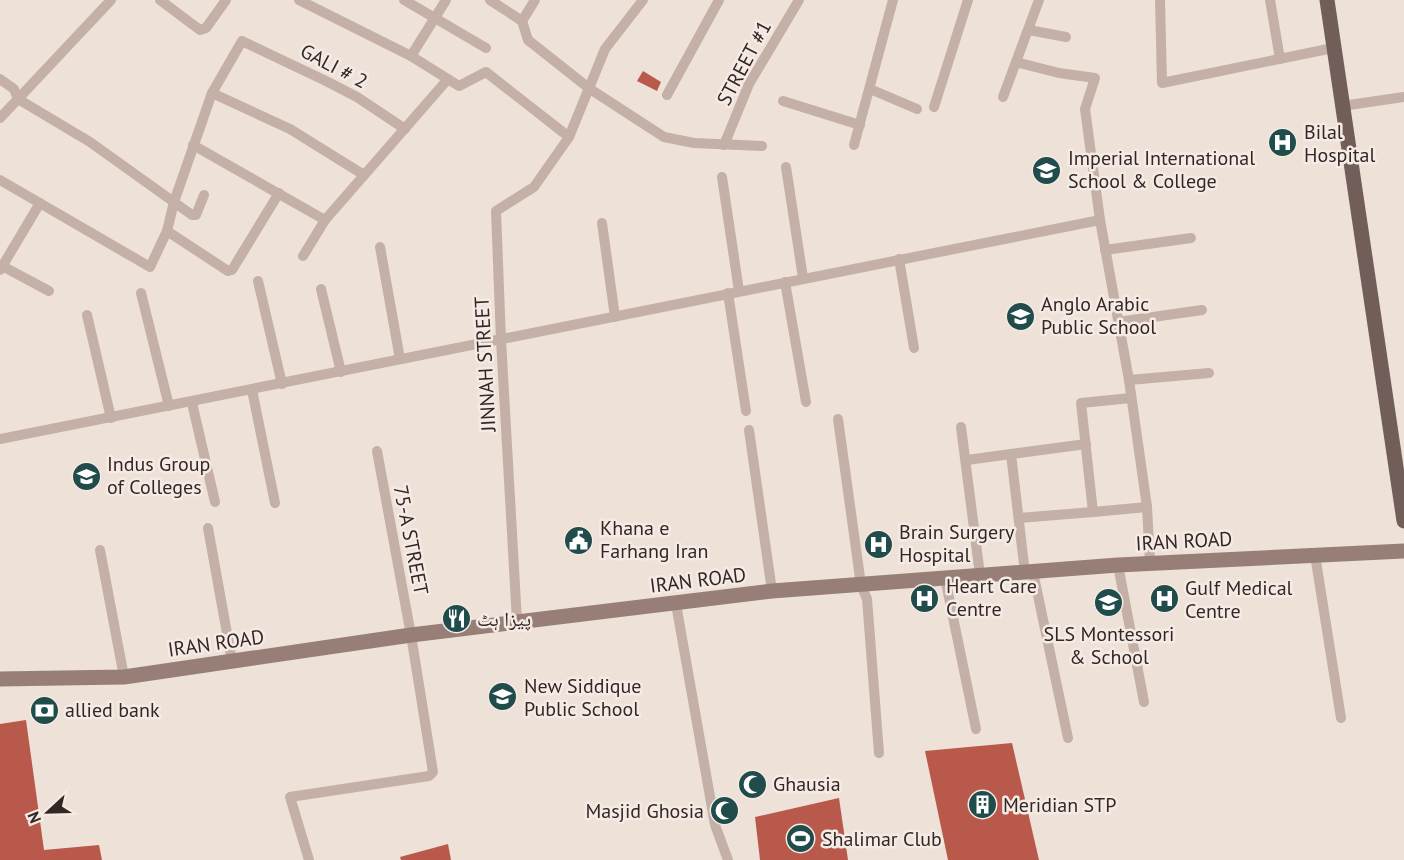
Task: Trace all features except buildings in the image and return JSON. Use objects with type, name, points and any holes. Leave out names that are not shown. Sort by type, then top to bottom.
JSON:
[{"type":"main road","points":[[1327,0],[1404,521]]},
{"type":"main road","name":"IRAN ROAD","points":[[0,679],[124,676],[517,621],[772,591],[1118,565],[1404,550]]},
{"type":"street","points":[[0,118],[111,0]]},
{"type":"street","points":[[160,0],[200,30],[206,28],[226,0]]},
{"type":"street","points":[[299,0],[411,56],[459,86],[486,72],[569,137],[605,49],[642,0]]},
{"type":"street","points":[[404,0],[486,48]]},
{"type":"street","points":[[411,56],[446,0]]},
{"type":"street","points":[[490,0],[522,21],[528,40],[590,89],[664,137],[724,145],[762,146]]},
{"type":"street","points":[[522,21],[535,0]]},
{"type":"street","points":[[668,95],[719,0]]},
{"type":"street","name":"STREET #1","points":[[724,145],[749,84],[799,0]]},
{"type":"street","points":[[854,145],[892,0]]},
{"type":"street","points":[[934,107],[968,0]]},
{"type":"street","points":[[1003,97],[1039,0]]},
{"type":"street","points":[[1160,0],[1162,83],[1333,48]]},
{"type":"street","points":[[1270,0],[1281,58]]},
{"type":"street","points":[[1029,30],[1066,37]]},
{"type":"street","name":"GALI # 2","points":[[212,93],[242,41],[326,81],[405,129]]},
{"type":"street","points":[[1016,62],[1059,73],[1095,78],[1084,109],[1100,220],[1129,380],[1147,507],[1150,564]]},
{"type":"street","points":[[0,79],[14,89],[18,99],[90,142],[192,215],[195,215],[204,195]]},
{"type":"street","points":[[303,256],[325,220],[448,79]]},
{"type":"street","points":[[870,89],[917,109]]},
{"type":"street","points":[[0,180],[150,267],[167,231],[174,202],[212,93],[290,129],[364,175]]},
{"type":"street","points":[[1342,106],[1404,97]]},
{"type":"street","points":[[783,101],[860,125]]},
{"type":"street","name":"JINNAH STREET","points":[[517,621],[496,211],[534,188],[569,137]]},
{"type":"street","points":[[193,145],[325,220]]},
{"type":"street","points":[[786,167],[803,278]]},
{"type":"street","points":[[722,177],[746,411]]},
{"type":"street","points":[[167,231],[228,271],[232,270],[279,194]]},
{"type":"street","points":[[40,203],[1,268],[49,291]]},
{"type":"street","points":[[0,439],[1100,220]]},
{"type":"street","points":[[602,223],[615,316]]},
{"type":"street","points":[[1105,250],[1191,238]]},
{"type":"street","points":[[380,247],[400,359]]},
{"type":"street","points":[[899,260],[914,348]]},
{"type":"street","points":[[258,281],[282,384]]},
{"type":"street","points":[[785,282],[806,402]]},
{"type":"street","points":[[321,289],[341,372]]},
{"type":"street","points":[[141,293],[169,406]]},
{"type":"street","points":[[1118,322],[1202,310]]},
{"type":"street","points":[[87,315],[111,417]]},
{"type":"street","points":[[1129,380],[1209,373]]},
{"type":"street","points":[[252,390],[275,503]]},
{"type":"street","points":[[1093,512],[1081,403],[1131,398]]},
{"type":"street","points":[[192,402],[215,502]]},
{"type":"street","points":[[838,420],[861,585],[867,599],[879,753]]},
{"type":"street","points":[[961,427],[980,576]]},
{"type":"street","points":[[749,430],[772,591]]},
{"type":"street","points":[[967,460],[1086,444]]},
{"type":"street","name":"75-A STREET","points":[[309,860],[290,797],[429,776],[433,772],[411,635],[377,452]]},
{"type":"street","points":[[1011,454],[1029,573],[1068,738]]},
{"type":"street","points":[[1019,518],[1147,507]]},
{"type":"street","points":[[208,528],[232,661]]},
{"type":"street","points":[[100,550],[124,676]]},
{"type":"street","points":[[1315,555],[1341,718]]},
{"type":"street","points":[[1118,565],[1144,702]]},
{"type":"street","points":[[945,578],[976,729]]},
{"type":"street","points":[[676,604],[715,825],[728,860]]},
{"type":"place","name":"Bilal Hospital","points":[[1283,143]]},
{"type":"place","name":"Imperial International School & College","points":[[1047,170]]},
{"type":"place","name":"Anglo Arabic Public School","points":[[1020,316]]},
{"type":"place","name":"Indus Group of Colleges","points":[[86,476]]},
{"type":"place","name":"Khana e Farhang Iran","points":[[579,540]]},
{"type":"place","name":"Brain Surgery Hospital","points":[[878,544]]},
{"type":"place","name":"Heart Care Centre","points":[[925,598]]},
{"type":"place","name":"Gulf Medical Centre","points":[[1164,599]]},
{"type":"place","name":"SLS Montessori & School","points":[[1109,603]]},
{"type":"place","name":"پیزا ہٹ","points":[[456,619]]},
{"type":"place","name":"New Siddique Public School","points":[[503,697]]},
{"type":"place","name":"allied bank","points":[[44,710]]},
{"type":"place","name":"Ghausia","points":[[752,784]]},
{"type":"place","name":"Meridian STP","points":[[982,805]]},
{"type":"place","name":"Masjid Ghosia","points":[[725,811]]},
{"type":"place","name":"Shalimar Club","points":[[801,839]]}]
